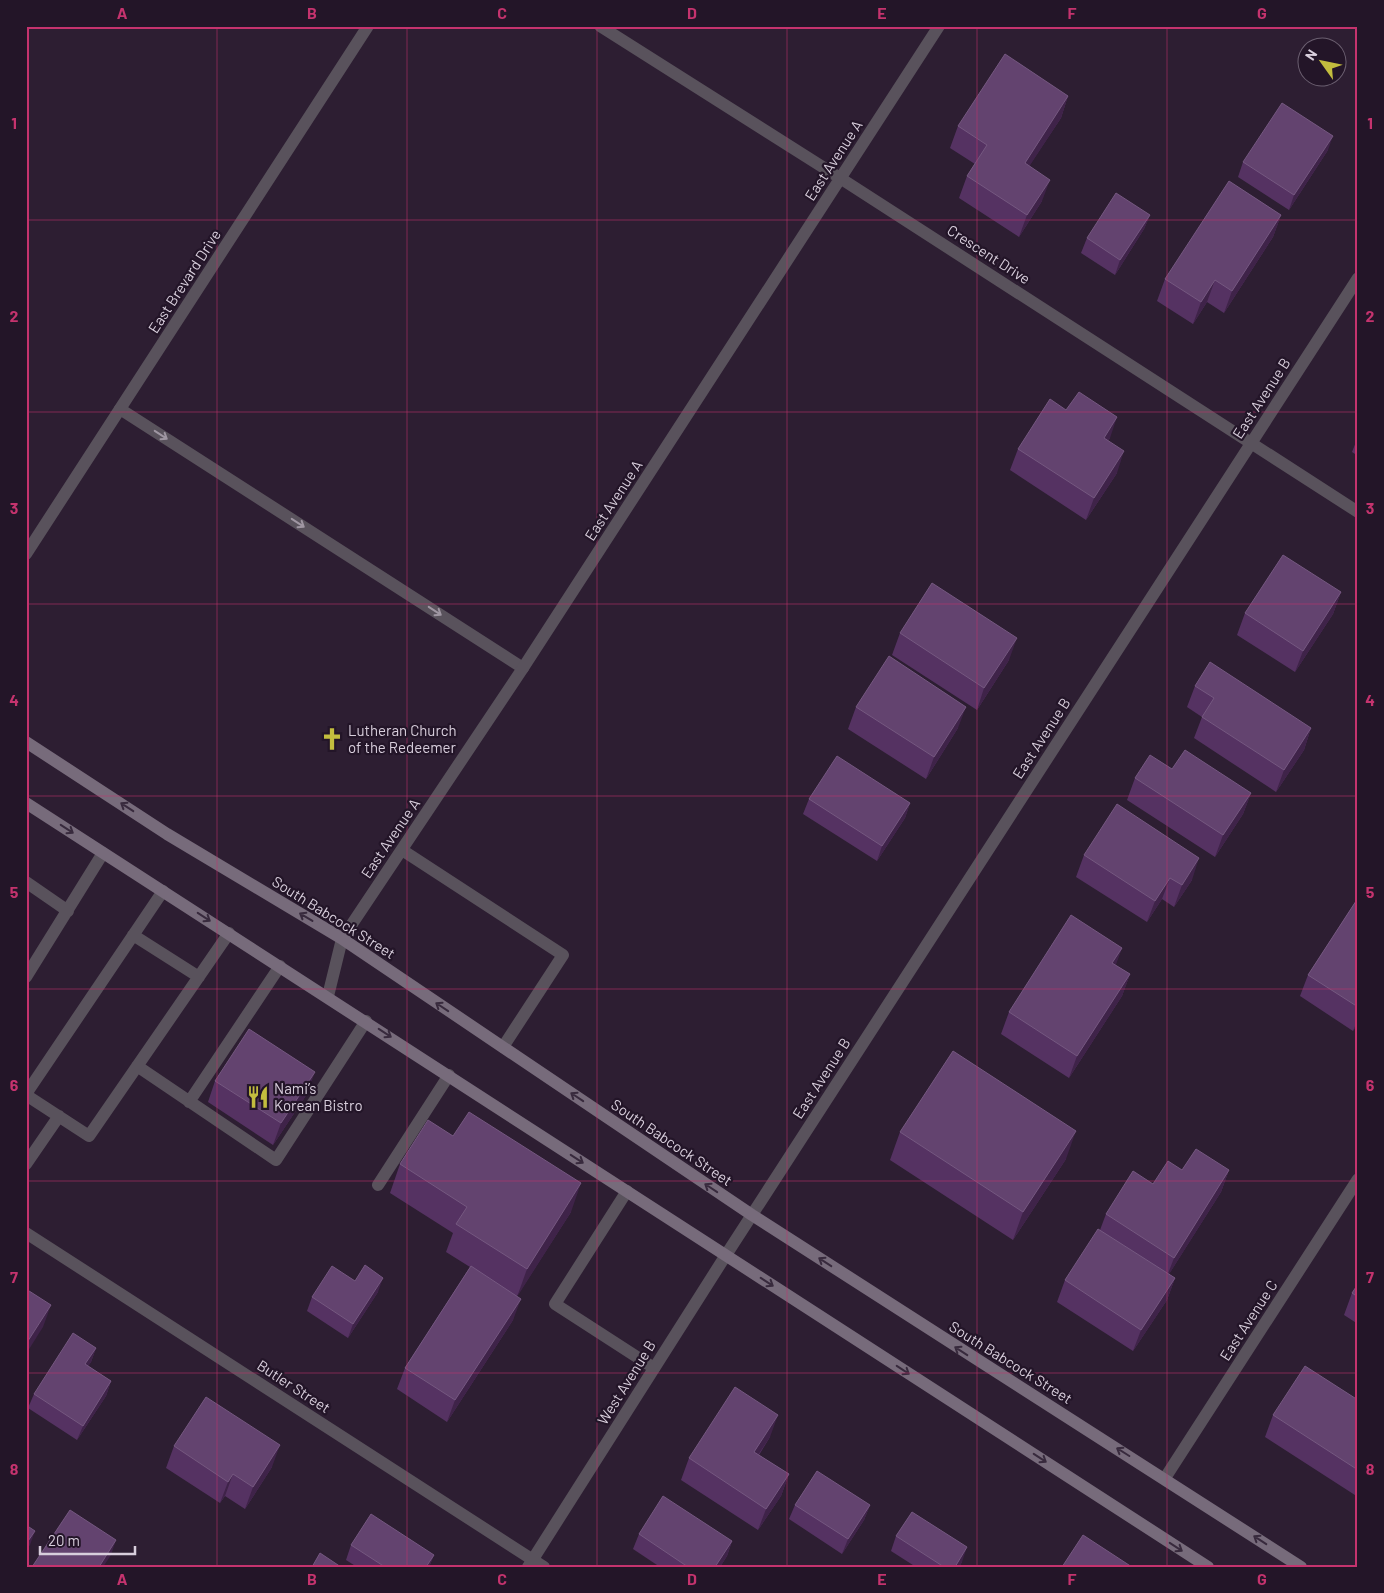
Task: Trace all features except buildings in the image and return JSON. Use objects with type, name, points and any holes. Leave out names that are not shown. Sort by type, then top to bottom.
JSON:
[{"type":"main road","name":"South Babcock Street","points":[[26,742],[167,834],[342,939],[752,1216],[1002,1377],[1165,1478],[1301,1567]]},
{"type":"main road","points":[[26,803],[328,996],[1208,1567]]},
{"type":"street","name":"East Brevard Drive","points":[[26,554],[368,26]]},
{"type":"street","name":"Crescent Drive","points":[[600,26],[840,178],[1358,512]]},
{"type":"street","name":"East Avenue A","points":[[328,996],[342,939],[523,668],[939,26]]},
{"type":"street","name":"East Avenue B","points":[[752,1216],[1358,278]]},
{"type":"street","points":[[120,409],[523,668]]},
{"type":"street","points":[[402,850],[563,955],[503,1047]]},
{"type":"street","points":[[26,977],[104,853]]},
{"type":"street","points":[[26,882],[68,911]]},
{"type":"street","points":[[163,891],[26,1094],[88,1136],[229,934]]},
{"type":"street","points":[[133,934],[199,977]]},
{"type":"street","points":[[188,1102],[280,966]]},
{"type":"street","points":[[137,1066],[276,1160],[366,1021]]},
{"type":"street","points":[[378,1185],[449,1075]]},
{"type":"street","points":[[26,1164],[59,1116]]},
{"type":"street","name":"East Avenue C","points":[[1165,1478],[1358,1179]]},
{"type":"street","points":[[627,1191],[555,1304],[654,1368]]},
{"type":"street","name":"West Avenue B","points":[[530,1563],[752,1216]]},
{"type":"street","name":"Butler Street","points":[[26,1233],[530,1563],[544,1567]]},
{"type":"place","name":"Lutheran Church of the Redeemer","points":[[332,739]]},
{"type":"place","name":"Nami’s Korean Bistro","points":[[258,1097]]}]
